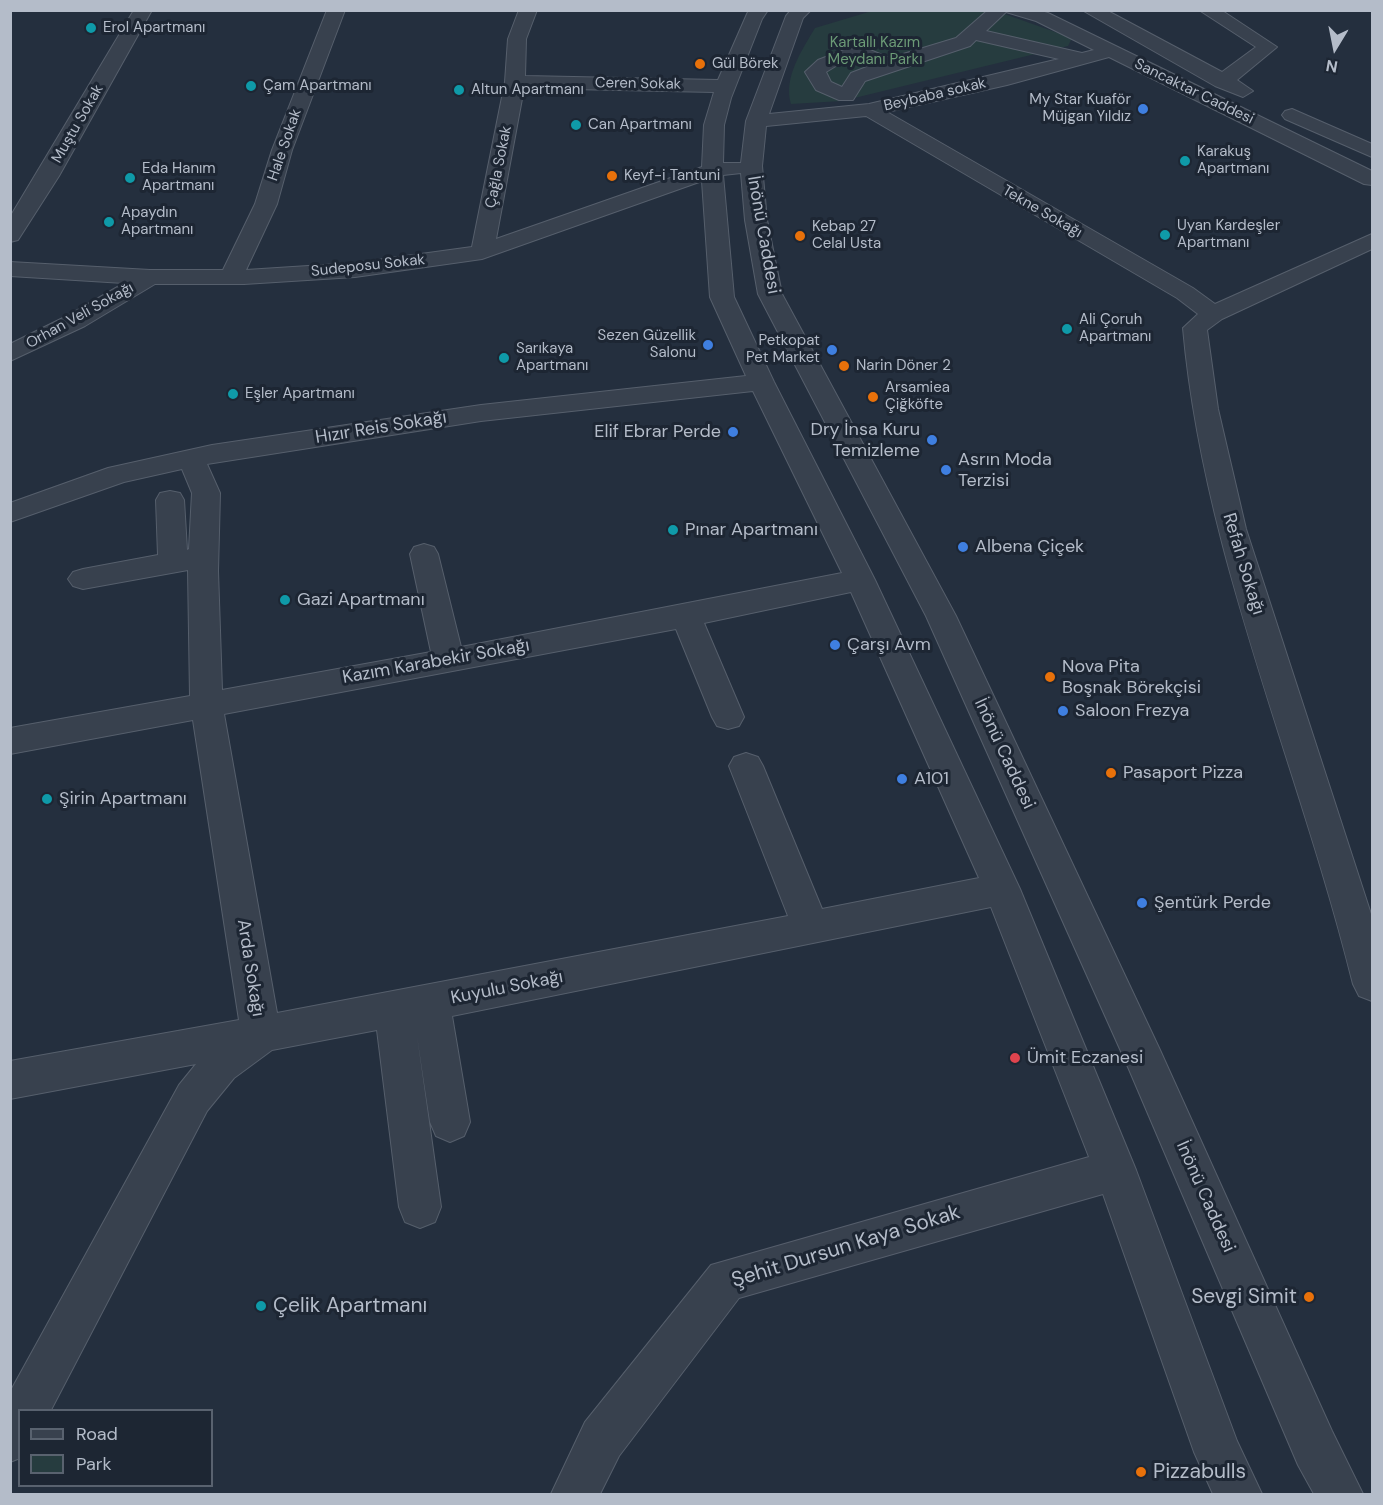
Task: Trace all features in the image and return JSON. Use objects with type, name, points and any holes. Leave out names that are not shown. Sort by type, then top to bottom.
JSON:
[{"type":"street","name":"Muştu Sokak","points":[[10,235],[48,176],[143,10]]},
{"type":"street","name":"Hale Sokak","points":[[231,277],[266,204],[282,150],[336,10]]},
{"type":"street","name":"Çağla Sokak","points":[[482,252],[515,82],[517,39],[528,10]]},
{"type":"street","points":[[759,10],[753,18],[725,86],[714,125],[712,170],[722,297],[760,382],[860,580],[1002,889],[1115,1170],[1218,1452],[1238,1494]]},
{"type":"street","name":"İnönü Caddesi","points":[[802,10],[795,16],[756,121],[751,166],[756,220],[770,294],[941,616],[1146,1063],[1315,1448],[1339,1494]]},
{"type":"street","name":"Sancaktar Caddesi","points":[[1014,10],[1041,17],[1372,179]]},
{"type":"street","name":"Sancaktar Caddesi","points":[[1091,10],[1222,81],[1372,152]]},
{"type":"street","points":[[1208,10],[1268,47],[1222,81]]},
{"type":"street","points":[[888,65],[963,42],[998,11]]},
{"type":"street","points":[[973,34],[1081,58]]},
{"type":"street","name":"Beybaba sokak","points":[[756,121],[870,110],[1110,51]]},
{"type":"street","name":"Ceren Sokak","points":[[515,82],[725,86]]},
{"type":"street","name":"Tekne Sokağı","points":[[870,110],[1185,293],[1213,314]]},
{"type":"street","name":"Sudeposu Sokak","points":[[10,268],[150,277],[231,277],[355,270],[482,252],[712,170],[751,166]]},
{"type":"street","name":"Refah Sokağı","points":[[1372,241],[1213,314],[1195,328],[1202,404],[1230,528],[1355,915],[1372,984]]},
{"type":"street","name":"Orhan Veli Sokağı","points":[[10,354],[76,321],[150,277]]},
{"type":"street","name":"Hızır Reis Sokağı","points":[[10,513],[118,474],[191,458],[481,413],[760,382]]},
{"type":"street","name":"Arda Sokağı","points":[[27,1409],[193,1098],[220,1065],[261,1035],[206,703],[188,560],[206,493],[191,458]]},
{"type":"street","points":[[84,579],[188,560],[170,500]]},
{"type":"street","points":[[424,554],[448,659]]},
{"type":"street","name":"Kazım Karabekir Sokağı","points":[[10,741],[686,615],[860,580]]},
{"type":"street","points":[[686,615],[728,717]]},
{"type":"street","points":[[746,766],[811,927]]},
{"type":"street","name":"Kuyulu Sokağı","points":[[10,1080],[412,1006],[1002,889]]},
{"type":"street","points":[[412,1006],[450,1122]]},
{"type":"street","points":[[412,1006],[420,1206]]},
{"type":"street","name":"Şehit Dursun Kaya Sokak","points":[[575,1494],[602,1439],[726,1280],[1115,1170]]},
{"type":"street","points":[[10,1439],[18,1425]]},
{"type":"green space","name":"Kartallı Kazım Meydanı Parkı","points":[[872,11],[996,11],[1072,38],[1068,46],[842,101],[791,104],[790,84],[795,64],[815,28]]},
{"type":"place","name":"Erol Apartmanı","points":[[91,28]]},
{"type":"place","name":"Gül Börek","points":[[700,64]]},
{"type":"place","name":"Çam Apartmanı","points":[[251,86]]},
{"type":"place","name":"Altun Apartmanı","points":[[459,90]]},
{"type":"place","name":"My Star Kuaför Müjgan Yıldız","points":[[1143,109]]},
{"type":"place","name":"Can Apartmanı","points":[[576,125]]},
{"type":"place","name":"Karakuş Apartmanı","points":[[1185,161]]},
{"type":"place","name":"Keyf-i Tantuni","points":[[612,176]]},
{"type":"place","name":"Eda Hanım Apartmanı","points":[[130,178]]},
{"type":"place","name":"Apaydın Apartmanı","points":[[109,222]]},
{"type":"place","name":"Uyan Kardeşler Apartmanı","points":[[1165,235]]},
{"type":"place","name":"Kebap 27 Celal Usta","points":[[800,236]]},
{"type":"place","name":"Ali Çoruh Apartmanı","points":[[1067,329]]},
{"type":"place","name":"Sezen Güzellik Salonu","points":[[708,345]]},
{"type":"place","name":"Petkopat Pet Market","points":[[832,350]]},
{"type":"place","name":"Sarıkaya Apartmanı","points":[[504,358]]},
{"type":"place","name":"Narin Döner 2","points":[[844,366]]},
{"type":"place","name":"Eşler Apartmanı","points":[[233,394]]},
{"type":"place","name":"Arsamiea Çiğköfte","points":[[873,397]]},
{"type":"place","name":"Elif Ebrar Perde","points":[[733,432]]},
{"type":"place","name":"Dry İnsa Kuru Temizleme","points":[[932,440]]},
{"type":"place","name":"Asrın Moda Terzisi","points":[[946,470]]},
{"type":"place","name":"Pınar Apartmanı","points":[[673,530]]},
{"type":"place","name":"Albena Çiçek","points":[[963,547]]},
{"type":"place","name":"Gazi Apartmanı","points":[[285,600]]},
{"type":"place","name":"Çarşı Avm","points":[[835,645]]},
{"type":"place","name":"Nova Pita Boşnak Börekçisi","points":[[1050,677]]},
{"type":"place","name":"Saloon Frezya","points":[[1063,711]]},
{"type":"place","name":"Pasaport Pizza","points":[[1111,773]]},
{"type":"place","name":"A101","points":[[902,779]]},
{"type":"place","name":"Şirin Apartmanı","points":[[47,799]]},
{"type":"place","name":"Şentürk Perde","points":[[1142,903]]},
{"type":"place","name":"Ümit Eczanesi","points":[[1015,1058]]},
{"type":"place","name":"Sevgi Simit","points":[[1309,1297]]},
{"type":"place","name":"Çelik Apartmanı","points":[[261,1306]]},
{"type":"place","name":"Pizzabulls","points":[[1141,1472]]}]
